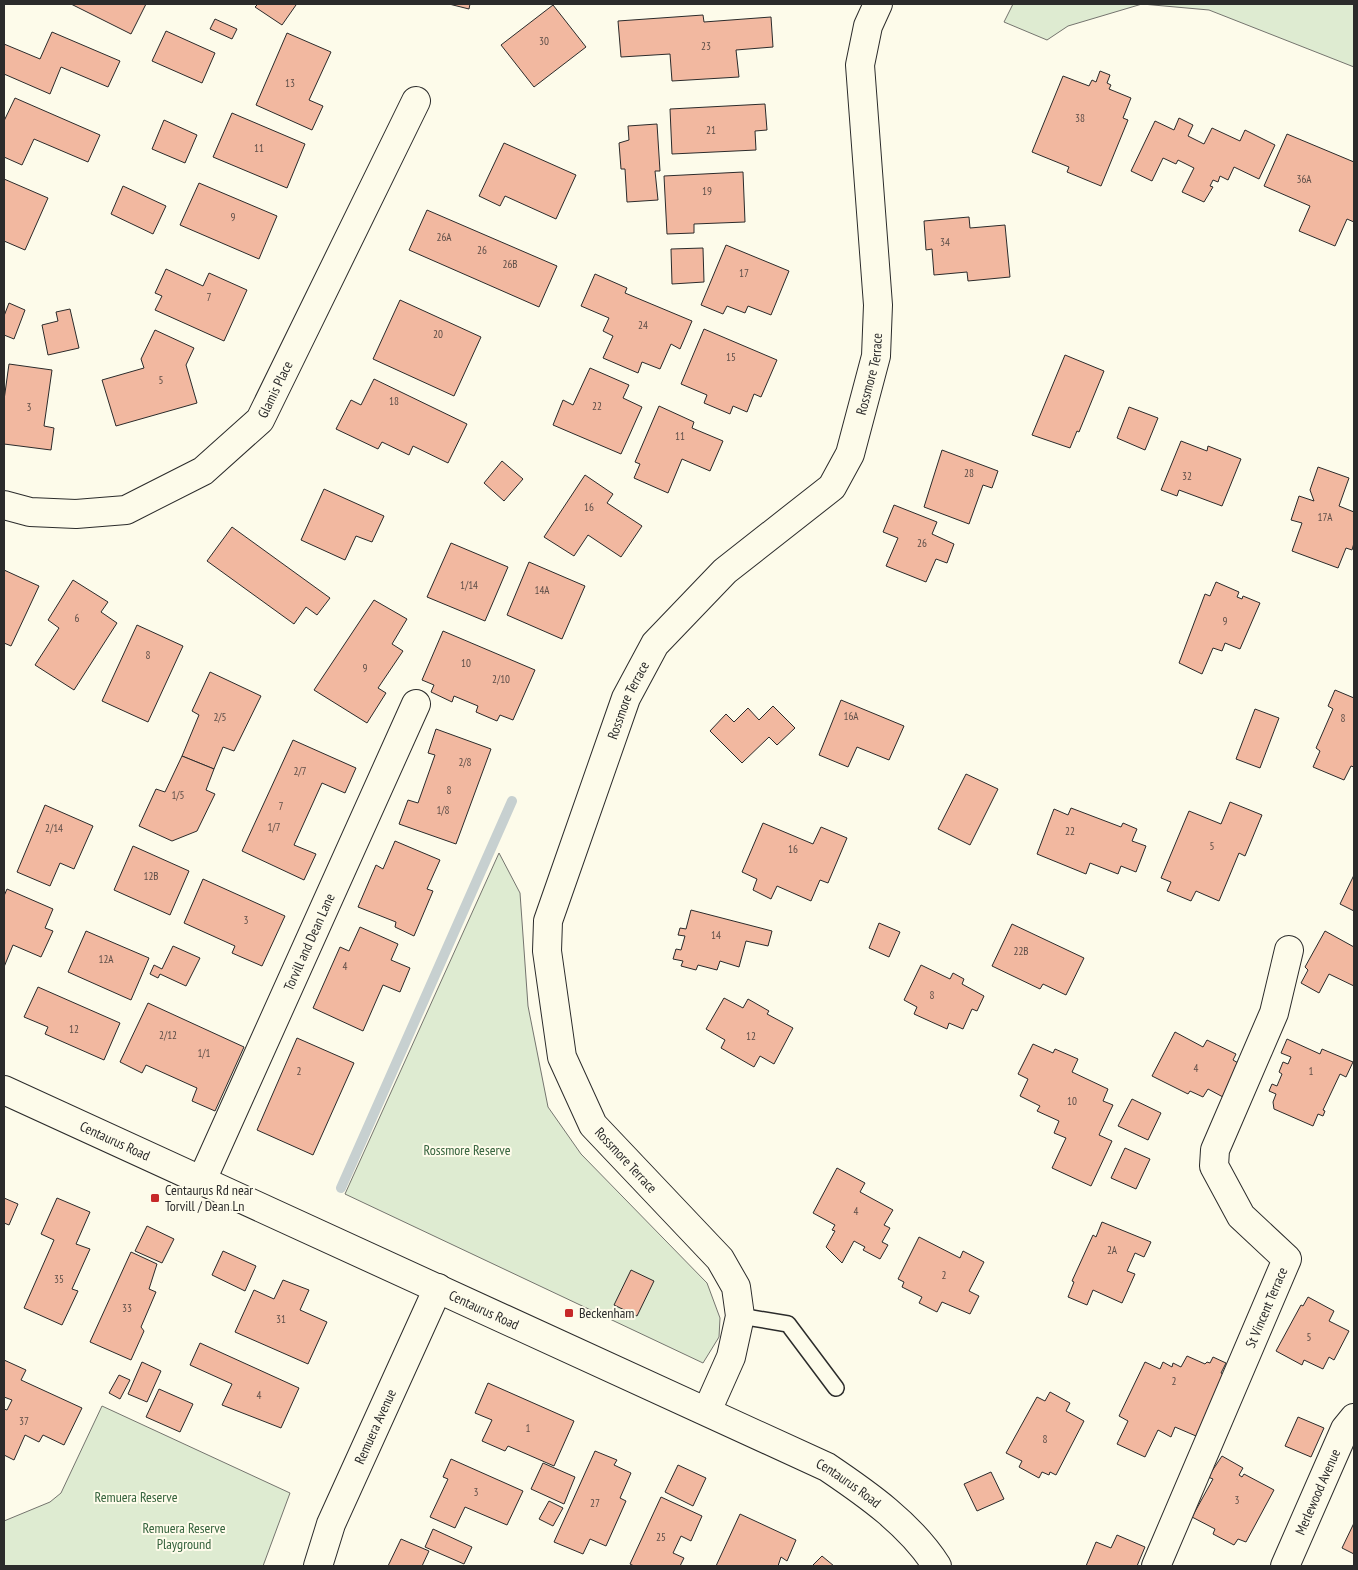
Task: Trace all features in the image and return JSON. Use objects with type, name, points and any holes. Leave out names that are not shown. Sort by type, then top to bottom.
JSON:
[{"type":"street","name":"Rossmore Terrace","points":[[707,1411],[731,1358],[740,1316],[736,1287],[720,1259],[593,1125],[562,1058],[546,951],[548,922],[626,698],[655,644],[725,571],[832,486],[850,454],[876,356],[878,306],[860,65],[868,26],[878,4]]},
{"type":"street","name":"Glamis Place","points":[[4,505],[30,512],[76,514],[126,510],[203,472],[260,420],[416,101]]},
{"type":"street","name":"Torvill and Dean Lane","points":[[202,1180],[416,704]]},
{"type":"street","name":"St Vincent Terrace","points":[[1156,1566],[1286,1259],[1241,1216],[1214,1166],[1215,1150],[1274,1013],[1289,950]]},
{"type":"street","name":"Centaurus Road","points":[[4,1090],[827,1467],[873,1498],[937,1566]]},
{"type":"street","name":"Remuera Avenue","points":[[318,1566],[331,1524],[438,1288]]},
{"type":"street","name":"Merlewood Avenue","points":[[1285,1566],[1345,1429],[1354,1418]]},
{"type":"lane","points":[[740,1316],[788,1324],[836,1388]]},
{"type":"green space","points":[[1013,4],[1142,4],[1068,26],[1047,40],[1004,22]]},
{"type":"green space","points":[[1142,4],[1354,4],[1354,67],[1209,10]]},
{"type":"green space","name":"Rossmore Reserve","points":[[499,853],[520,893],[528,1006],[548,1107],[581,1154],[707,1283],[720,1318],[719,1337],[703,1363],[345,1194]]},
{"type":"green space","name":"Remuera Reserve","points":[[102,1406],[290,1493],[263,1566],[4,1566],[4,1521],[50,1502],[61,1493]]},
{"type":"building","points":[[71,4],[146,4],[131,34]]},
{"type":"building","points":[[258,4],[296,5],[282,25],[255,7]]},
{"type":"building","points":[[449,4],[470,4],[469,9]]},
{"type":"building","points":[[553,5],[586,47],[534,87],[501,45]]},
{"type":"building","points":[[703,15],[704,22],[771,17],[773,47],[736,50],[739,77],[672,81],[670,54],[621,57],[618,21]]},
{"type":"building","points":[[215,19],[237,29],[232,39],[210,29]]},
{"type":"building","points":[[166,31],[215,53],[202,83],[152,61]]},
{"type":"building","points":[[52,32],[120,61],[108,87],[61,67],[50,94],[4,74],[4,44],[40,59]]},
{"type":"building","points":[[287,33],[331,52],[309,100],[323,106],[312,130],[256,105]]},
{"type":"building","points":[[1100,71],[1110,75],[1107,83],[1111,85],[1109,89],[1131,98],[1123,118],[1128,120],[1101,186],[1067,172],[1069,167],[1032,152],[1063,76],[1089,86],[1092,80],[1096,82]]},
{"type":"building","points":[[15,98],[100,135],[88,162],[34,139],[22,165],[4,157],[4,121]]},
{"type":"building","points":[[765,104],[767,130],[755,131],[756,150],[672,154],[670,109]]},
{"type":"building","points":[[232,113],[305,144],[287,188],[213,157]]},
{"type":"building","points":[[1179,118],[1193,125],[1188,136],[1204,144],[1212,128],[1240,141],[1245,130],[1275,145],[1259,179],[1234,167],[1228,180],[1220,176],[1218,182],[1213,180],[1210,186],[1213,187],[1204,202],[1182,192],[1194,168],[1178,160],[1176,164],[1163,158],[1152,181],[1131,171],[1155,121],[1174,130]]},
{"type":"building","points":[[164,120],[197,135],[185,163],[152,149]]},
{"type":"building","points":[[657,124],[660,171],[655,171],[658,200],[627,202],[625,169],[621,169],[619,143],[629,140],[628,126]]},
{"type":"building","points":[[1287,134],[1354,162],[1354,222],[1347,219],[1335,246],[1299,231],[1310,206],[1264,186]]},
{"type":"building","points":[[504,143],[576,175],[556,219],[505,196],[500,206],[479,196]]},
{"type":"building","points":[[743,172],[745,222],[694,224],[694,233],[667,234],[664,176]]},
{"type":"building","points":[[4,179],[48,198],[25,250],[4,241]]},
{"type":"building","points":[[199,183],[277,216],[259,259],[180,225]]},
{"type":"building","points":[[123,186],[166,206],[153,234],[111,214]]},
{"type":"building","points":[[427,210],[557,266],[539,307],[409,250]]},
{"type":"building","points":[[969,217],[970,228],[1005,225],[1010,277],[968,281],[967,272],[934,275],[932,249],[926,250],[924,221]]},
{"type":"building","points":[[726,245],[789,271],[771,315],[748,306],[745,313],[727,306],[723,314],[701,305]]},
{"type":"building","points":[[703,248],[704,282],[672,284],[671,249]]},
{"type":"building","points":[[166,269],[203,286],[209,273],[247,290],[224,341],[155,310],[162,296],[155,293]]},
{"type":"building","points":[[595,274],[627,288],[625,293],[692,321],[680,349],[671,344],[660,369],[642,362],[638,373],[603,358],[613,336],[603,331],[609,318],[581,306]]},
{"type":"building","points":[[400,300],[481,337],[454,396],[373,359]]},
{"type":"building","points":[[9,303],[25,310],[14,339],[4,335],[4,316]]},
{"type":"building","points":[[70,309],[79,348],[48,355],[42,325],[58,321],[56,312]]},
{"type":"building","points":[[704,329],[777,360],[761,397],[754,394],[747,412],[733,406],[730,414],[704,403],[707,395],[681,384]]},
{"type":"building","points":[[155,330],[194,348],[186,365],[197,403],[116,426],[102,380],[144,368],[141,359]]},
{"type":"building","points":[[1065,355],[1104,371],[1079,432],[1077,431],[1070,448],[1032,435]]},
{"type":"building","points":[[9,364],[52,370],[44,426],[54,428],[51,450],[4,444],[4,400]]},
{"type":"building","points":[[590,368],[629,385],[623,398],[642,407],[621,454],[553,425],[563,400],[573,405]]},
{"type":"building","points":[[374,379],[467,424],[448,463],[413,446],[409,455],[382,442],[378,449],[336,429],[351,400],[361,405]]},
{"type":"building","points":[[659,406],[694,422],[692,428],[723,441],[710,471],[682,459],[668,493],[634,478],[640,464],[635,462]]},
{"type":"building","points":[[1129,407],[1158,418],[1145,450],[1117,438]]},
{"type":"building","points":[[1181,441],[1207,451],[1208,446],[1241,459],[1222,506],[1179,490],[1177,496],[1161,490]]},
{"type":"building","points":[[942,450],[998,471],[992,488],[983,485],[969,524],[924,507]]},
{"type":"building","points":[[502,461],[523,479],[504,501],[484,483]]},
{"type":"building","points":[[1318,467],[1349,478],[1339,506],[1354,512],[1354,543],[1352,550],[1346,548],[1338,568],[1292,551],[1302,523],[1291,520],[1299,496],[1314,501],[1310,490]]},
{"type":"building","points":[[585,475],[613,494],[607,503],[642,526],[621,557],[588,535],[574,556],[544,537]]},
{"type":"building","points":[[324,489],[384,516],[372,542],[356,536],[345,560],[301,540]]},
{"type":"building","points":[[894,505],[937,522],[932,534],[954,544],[947,563],[936,559],[926,582],[886,566],[898,538],[883,532]]},
{"type":"building","points":[[232,527],[330,598],[317,615],[306,607],[294,624],[207,561]]},
{"type":"building","points":[[451,543],[508,567],[485,621],[427,597]]},
{"type":"building","points":[[529,562],[585,586],[562,639],[507,615]]},
{"type":"building","points":[[4,570],[39,586],[11,646],[4,643]]},
{"type":"building","points":[[73,580],[108,602],[101,612],[117,623],[74,690],[35,665],[59,628],[48,620]]},
{"type":"building","points":[[1216,582],[1239,592],[1237,597],[1242,599],[1243,596],[1260,603],[1240,649],[1225,643],[1222,651],[1213,648],[1202,674],[1179,663],[1205,594],[1210,596]]},
{"type":"building","points":[[374,600],[407,619],[392,644],[403,651],[378,688],[386,693],[367,723],[314,690]]},
{"type":"building","points":[[137,625],[183,646],[148,722],[102,701]]},
{"type":"building","points":[[443,631],[535,670],[513,720],[500,715],[497,721],[476,712],[478,706],[454,696],[452,702],[431,692],[434,685],[422,680]]},
{"type":"building","points":[[210,672],[261,696],[234,751],[223,747],[214,769],[182,756],[199,715],[192,711]]},
{"type":"building","points":[[1335,690],[1354,698],[1354,767],[1351,766],[1344,780],[1313,767],[1320,751],[1316,748],[1333,709],[1328,706]]},
{"type":"building","points":[[841,700],[904,726],[889,760],[857,747],[848,767],[819,755]]},
{"type":"building","points":[[773,706],[795,728],[777,745],[769,737],[742,763],[710,731],[726,714],[734,722],[748,708],[759,720]]},
{"type":"building","points":[[1255,709],[1279,718],[1260,768],[1236,759]]},
{"type":"building","points":[[436,729],[491,749],[456,844],[399,824],[408,800],[418,803],[435,755],[428,753]]},
{"type":"building","points":[[293,740],[356,768],[345,793],[322,783],[294,845],[316,854],[304,880],[242,851]]},
{"type":"building","points":[[182,756],[214,769],[206,790],[215,794],[197,831],[172,841],[139,826],[156,789],[165,792]]},
{"type":"building","points":[[966,774],[998,789],[970,845],[938,829]]},
{"type":"building","points":[[1230,802],[1262,815],[1245,856],[1239,853],[1219,901],[1196,891],[1191,901],[1167,891],[1171,882],[1161,878],[1189,811],[1221,824]]},
{"type":"building","points":[[45,805],[93,826],[74,869],[60,863],[50,886],[17,872]]},
{"type":"building","points":[[1071,808],[1121,827],[1123,823],[1137,829],[1132,841],[1146,846],[1136,872],[1121,866],[1118,874],[1090,863],[1086,874],[1037,854],[1054,809],[1068,815]]},
{"type":"building","points":[[763,823],[813,844],[821,827],[847,838],[828,883],[820,880],[811,901],[777,886],[771,899],[753,890],[757,879],[742,872]]},
{"type":"building","points":[[395,841],[440,860],[427,889],[433,891],[414,936],[395,927],[396,922],[358,907],[376,865],[383,869]]},
{"type":"building","points":[[133,846],[189,871],[170,915],[114,890]]},
{"type":"building","points":[[1354,875],[1354,911],[1340,904]]},
{"type":"building","points":[[203,879],[285,916],[262,966],[232,953],[235,946],[184,923]]},
{"type":"building","points":[[7,889],[53,909],[45,928],[53,931],[41,957],[13,945],[4,967],[4,896]]},
{"type":"building","points":[[691,910],[772,931],[768,946],[746,941],[739,967],[720,961],[717,970],[698,965],[696,970],[681,966],[683,961],[673,959],[676,949],[681,950],[685,936],[678,935],[680,928],[686,929]]},
{"type":"building","points":[[879,923],[900,932],[889,957],[869,948]]},
{"type":"building","points":[[1012,924],[1084,958],[1066,995],[1043,984],[1040,989],[992,966]]},
{"type":"building","points":[[360,927],[398,944],[391,960],[410,968],[400,992],[383,985],[363,1031],[313,1008],[340,947],[349,951]]},
{"type":"building","points":[[86,931],[149,958],[131,1000],[68,972]]},
{"type":"building","points":[[1325,931],[1354,947],[1354,986],[1329,974],[1319,993],[1301,983],[1308,970],[1305,967]]},
{"type":"building","points":[[173,946],[200,958],[186,986],[160,974],[158,978],[150,974],[154,965],[162,969]]},
{"type":"building","points":[[921,965],[950,979],[953,973],[964,979],[962,984],[984,996],[977,1011],[972,1009],[963,1029],[949,1023],[947,1029],[914,1014],[917,1007],[904,1000]]},
{"type":"building","points":[[38,987],[120,1023],[104,1060],[45,1034],[48,1027],[24,1017]]},
{"type":"building","points":[[724,998],[743,1008],[748,999],[769,1011],[767,1014],[793,1028],[774,1064],[760,1056],[754,1067],[721,1048],[725,1040],[706,1029]]},
{"type":"building","points":[[148,1003],[244,1047],[215,1111],[192,1101],[197,1088],[146,1065],[142,1073],[120,1062]]},
{"type":"building","points":[[1175,1032],[1203,1047],[1207,1040],[1236,1054],[1233,1060],[1240,1064],[1223,1097],[1208,1089],[1203,1097],[1190,1091],[1188,1094],[1152,1076]]},
{"type":"building","points":[[297,1038],[354,1063],[313,1155],[257,1130]]},
{"type":"building","points":[[1287,1039],[1320,1054],[1322,1049],[1353,1062],[1346,1077],[1340,1074],[1323,1110],[1325,1111],[1323,1116],[1318,1114],[1313,1126],[1274,1109],[1273,1102],[1276,1094],[1269,1091],[1272,1084],[1277,1086],[1282,1074],[1279,1072],[1283,1062],[1288,1064],[1291,1057],[1281,1053]]},
{"type":"building","points":[[1033,1044],[1053,1053],[1055,1049],[1078,1059],[1072,1072],[1108,1089],[1103,1101],[1113,1105],[1099,1135],[1112,1141],[1091,1186],[1052,1168],[1066,1138],[1054,1133],[1059,1121],[1037,1111],[1040,1106],[1020,1096],[1028,1079],[1018,1074]]},
{"type":"building","points":[[1132,1099],[1161,1113],[1148,1140],[1118,1126]]},
{"type":"building","points":[[1125,1148],[1150,1159],[1136,1189],[1111,1178]]},
{"type":"building","points":[[837,1168],[865,1183],[860,1192],[893,1210],[884,1225],[890,1228],[882,1242],[888,1245],[880,1259],[863,1250],[865,1247],[854,1241],[842,1263],[826,1247],[835,1231],[832,1230],[835,1225],[813,1213]]},
{"type":"building","points":[[4,1198],[18,1204],[9,1225],[4,1223]]},
{"type":"building","points":[[57,1198],[90,1212],[76,1244],[90,1249],[72,1289],[78,1291],[62,1325],[24,1308],[54,1240],[41,1234]]},
{"type":"building","points":[[1102,1222],[1151,1242],[1144,1257],[1135,1253],[1127,1271],[1135,1274],[1122,1303],[1093,1290],[1087,1305],[1068,1297],[1074,1282],[1072,1281],[1093,1235],[1096,1237]]},
{"type":"building","points":[[147,1226],[174,1239],[162,1263],[135,1251]]},
{"type":"building","points":[[919,1237],[960,1258],[963,1251],[984,1262],[969,1291],[979,1296],[970,1314],[942,1302],[937,1312],[919,1303],[922,1297],[902,1287],[904,1282],[898,1279]]},
{"type":"building","points":[[223,1251],[256,1266],[245,1291],[212,1275]]},
{"type":"building","points":[[131,1252],[157,1264],[149,1289],[156,1292],[141,1327],[144,1331],[131,1360],[90,1342]]},
{"type":"building","points":[[631,1270],[654,1281],[637,1316],[614,1305]]},
{"type":"building","points":[[283,1280],[309,1290],[300,1310],[327,1322],[308,1364],[235,1332],[254,1290],[274,1299]]},
{"type":"building","points":[[1308,1297],[1334,1311],[1329,1321],[1349,1331],[1334,1360],[1329,1357],[1323,1369],[1304,1360],[1302,1365],[1276,1351],[1301,1305],[1303,1306]]},
{"type":"building","points":[[200,1343],[299,1388],[281,1428],[222,1405],[232,1384],[190,1365]]},
{"type":"building","points":[[1187,1356],[1205,1364],[1207,1362],[1210,1363],[1213,1357],[1226,1363],[1221,1373],[1225,1375],[1196,1436],[1175,1427],[1171,1437],[1158,1430],[1145,1457],[1117,1444],[1128,1421],[1119,1416],[1145,1362],[1160,1369],[1163,1362],[1172,1367],[1173,1363],[1181,1367]]},
{"type":"building","points":[[4,1360],[26,1370],[21,1380],[82,1408],[64,1445],[43,1435],[39,1442],[25,1435],[14,1460],[4,1455],[4,1409],[7,1410],[12,1400],[4,1397]]},
{"type":"building","points":[[142,1362],[161,1371],[147,1402],[128,1394]]},
{"type":"building","points":[[119,1375],[130,1380],[120,1399],[109,1393]]},
{"type":"building","points":[[488,1383],[574,1421],[554,1466],[508,1446],[505,1451],[482,1441],[492,1420],[475,1413]]},
{"type":"building","points":[[159,1389],[193,1404],[180,1432],[146,1417]]},
{"type":"building","points":[[1050,1392],[1070,1403],[1066,1411],[1084,1421],[1056,1475],[1050,1472],[1049,1475],[1042,1472],[1039,1478],[1019,1467],[1022,1461],[1006,1453],[1037,1397],[1045,1401]]},
{"type":"building","points":[[1298,1417],[1324,1428],[1311,1457],[1285,1446]]},
{"type":"building","points":[[595,1451],[617,1460],[614,1465],[631,1473],[620,1498],[626,1501],[606,1546],[590,1539],[583,1554],[554,1542]]},
{"type":"building","points":[[1222,1456],[1243,1468],[1239,1475],[1242,1477],[1244,1474],[1274,1490],[1246,1542],[1238,1539],[1234,1545],[1213,1534],[1215,1529],[1192,1517],[1213,1479],[1208,1477]]},
{"type":"building","points":[[451,1459],[523,1491],[507,1525],[465,1507],[455,1528],[430,1517],[448,1479],[443,1477]]},
{"type":"building","points":[[543,1463],[575,1477],[564,1504],[531,1489]]},
{"type":"building","points":[[678,1465],[706,1478],[693,1506],[665,1492]]},
{"type":"building","points":[[991,1472],[1004,1499],[977,1511],[964,1484]]},
{"type":"building","points":[[661,1497],[702,1516],[691,1541],[681,1536],[673,1553],[684,1558],[680,1566],[634,1566],[630,1564]]},
{"type":"building","points":[[549,1501],[563,1508],[553,1526],[539,1519]]},
{"type":"building","points":[[740,1514],[796,1540],[787,1561],[781,1557],[778,1566],[716,1566]]},
{"type":"building","points":[[1354,1523],[1354,1554],[1342,1548]]},
{"type":"building","points":[[433,1529],[472,1547],[464,1564],[425,1547]]},
{"type":"building","points":[[1117,1535],[1145,1547],[1137,1566],[1086,1566],[1096,1542],[1111,1548]]},
{"type":"building","points":[[401,1539],[429,1551],[422,1566],[388,1566]]},
{"type":"building","points":[[822,1556],[834,1566],[812,1566]]},
{"type":"waterway","points":[[341,1188],[512,801]]},
{"type":"place","name":"Centaurus Rd near Torvill / Dean Ln","points":[[155,1198]]},
{"type":"place","name":"Beckenham","points":[[569,1313]]},
{"type":"park label","name":"Remuera Reserve Playground","points":[[184,1536]]}]
